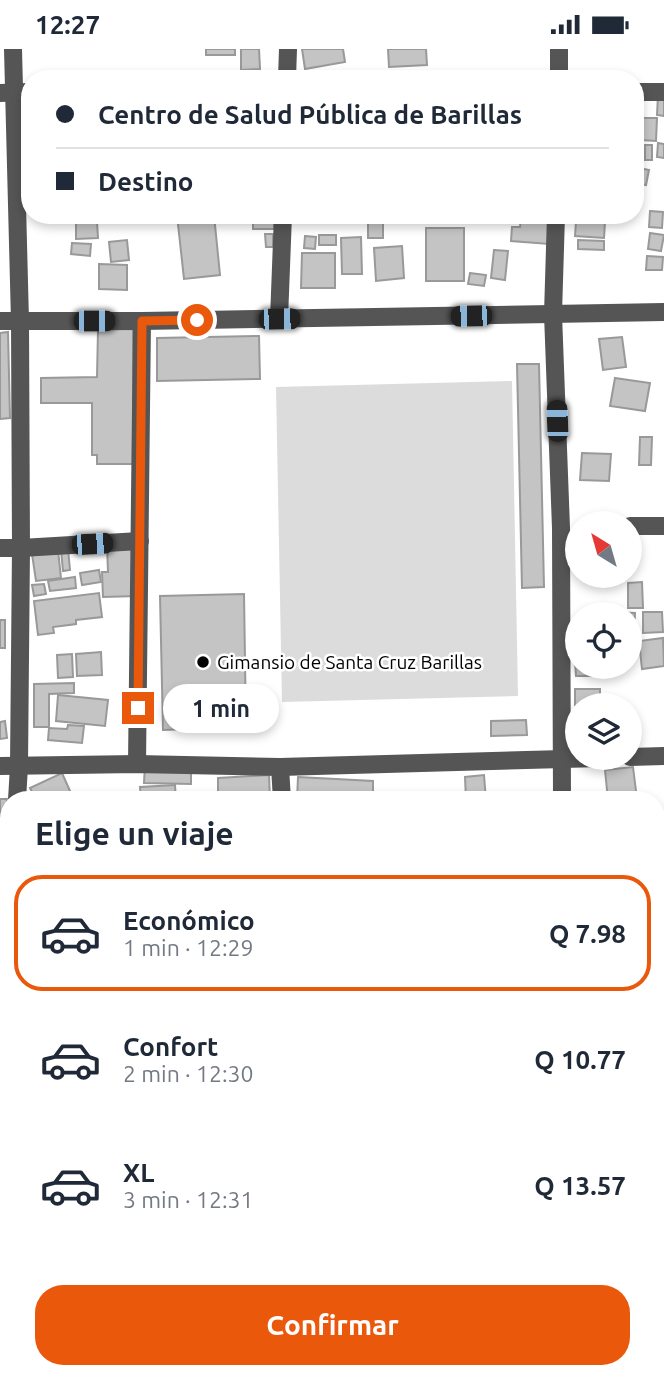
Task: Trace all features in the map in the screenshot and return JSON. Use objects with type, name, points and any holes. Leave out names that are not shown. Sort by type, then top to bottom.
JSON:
[{"type":"street","points":[[13,49],[20,321],[18,791]]},
{"type":"street","points":[[287,70],[288,49]]},
{"type":"street","points":[[559,49],[559,70]]},
{"type":"street","points":[[644,92],[664,92]]},
{"type":"street","points":[[279,319],[283,224]]},
{"type":"street","points":[[556,224],[553,314],[568,511]]},
{"type":"street","points":[[0,321],[664,312]]},
{"type":"street","points":[[137,764],[142,321]]},
{"type":"street","points":[[642,526],[664,526]]},
{"type":"street","points":[[0,548],[140,541]]},
{"type":"street","points":[[562,791],[567,588]]},
{"type":"street","points":[[642,757],[664,756]]},
{"type":"street","points":[[0,766],[137,764],[280,767],[565,759]]},
{"type":"street","points":[[280,767],[281,791]]},
{"type":"shaded area","points":[[512,381],[518,696],[282,702],[276,387]]},
{"type":"building","points":[[206,49],[235,49],[235,55],[206,55]]},
{"type":"building","points":[[241,49],[259,49],[260,69],[241,70]]},
{"type":"building","points":[[302,49],[343,49],[345,62],[305,69]]},
{"type":"building","points":[[388,49],[426,49],[427,65],[389,67]]},
{"type":"building","points":[[658,95],[664,95],[664,116],[657,115]]},
{"type":"building","points":[[644,118],[657,118],[656,141],[644,140]]},
{"type":"building","points":[[658,143],[664,144],[664,158],[657,157]]},
{"type":"building","points":[[645,145],[652,145],[652,160],[645,160]]},
{"type":"building","points":[[644,169],[649,170],[644,185]]},
{"type":"building","points":[[650,211],[663,212],[662,228],[649,227]]},
{"type":"building","points":[[76,224],[97,224],[98,238],[76,239]]},
{"type":"building","points":[[178,224],[215,224],[220,275],[184,279]]},
{"type":"building","points":[[253,224],[274,224],[274,229],[253,229]]},
{"type":"building","points":[[368,224],[383,224],[383,238],[368,238]]},
{"type":"building","points":[[520,224],[551,224],[549,244],[511,241],[512,227],[520,227]]},
{"type":"building","points":[[576,224],[605,224],[604,238],[575,236]]},
{"type":"building","points":[[426,228],[464,228],[464,281],[426,281]]},
{"type":"building","points":[[650,233],[664,235],[661,251],[648,249]]},
{"type":"building","points":[[265,234],[273,234],[273,247],[266,247]]},
{"type":"building","points":[[319,235],[336,235],[336,245],[319,245]]},
{"type":"building","points":[[305,236],[316,237],[315,249],[304,248]]},
{"type":"building","points":[[361,237],[362,274],[342,274],[341,238]]},
{"type":"building","points":[[127,240],[129,260],[111,262],[109,242]]},
{"type":"building","points":[[578,240],[604,241],[604,250],[578,249]]},
{"type":"building","points":[[72,243],[91,244],[90,256],[71,254]]},
{"type":"building","points":[[402,246],[404,278],[376,281],[374,248]]},
{"type":"building","points":[[494,250],[508,251],[505,280],[491,278]]},
{"type":"building","points":[[302,253],[335,253],[335,288],[301,288]]},
{"type":"building","points":[[647,256],[663,257],[662,270],[646,270]]},
{"type":"building","points":[[99,264],[127,265],[127,290],[99,289]]},
{"type":"building","points":[[470,273],[486,275],[484,286],[468,284]]},
{"type":"building","points":[[133,329],[133,464],[97,464],[97,455],[92,455],[92,403],[41,403],[41,378],[97,377],[98,330]]},
{"type":"building","points":[[8,332],[10,418],[0,419],[0,333]]},
{"type":"building","points":[[259,336],[260,379],[157,381],[157,338]]},
{"type":"building","points":[[622,337],[626,367],[603,370],[599,339]]},
{"type":"building","points":[[517,364],[539,364],[544,587],[522,588]]},
{"type":"building","points":[[615,378],[650,383],[645,411],[610,406]]},
{"type":"building","points":[[640,437],[652,437],[651,465],[639,465]]},
{"type":"building","points":[[582,453],[611,454],[609,481],[580,480]]},
{"type":"building","points":[[135,544],[138,596],[103,597],[102,572],[108,572],[107,546]]},
{"type":"building","points":[[68,549],[70,570],[63,571],[61,550]]},
{"type":"building","points":[[58,550],[61,578],[36,581],[32,554]]},
{"type":"building","points":[[99,570],[101,582],[82,585],[80,573]]},
{"type":"building","points":[[75,577],[76,588],[50,591],[48,581]]},
{"type":"building","points":[[642,582],[643,608],[642,602],[628,602],[628,588],[642,588]]},
{"type":"building","points":[[44,584],[46,594],[34,596],[32,585]]},
{"type":"building","points":[[99,593],[102,617],[76,620],[76,624],[53,627],[54,633],[38,635],[34,601]]},
{"type":"building","name":"Gimansio de Santa Cruz Barillas","points":[[244,594],[246,727],[163,730],[160,596]]},
{"type":"building","points":[[643,612],[662,612],[663,632],[643,633]]},
{"type":"building","points":[[0,620],[5,620],[5,648],[0,648]]},
{"type":"building","points":[[663,638],[664,666],[642,669],[642,641]]},
{"type":"building","points":[[101,652],[102,675],[77,676],[76,654]]},
{"type":"building","points":[[72,654],[73,677],[58,678],[57,655]]},
{"type":"building","points":[[74,683],[74,693],[49,694],[49,727],[34,727],[34,684]]},
{"type":"building","points":[[575,689],[600,689],[600,693],[575,693]]},
{"type":"building","points":[[58,695],[108,700],[105,726],[56,721]]},
{"type":"building","points":[[526,720],[527,735],[491,736],[491,721]]},
{"type":"building","points":[[5,721],[7,738],[0,739],[0,722]]},
{"type":"building","points":[[68,725],[84,726],[82,743],[48,740],[49,728],[67,729]]},
{"type":"building","points":[[145,765],[191,766],[191,784],[144,783]]},
{"type":"building","points":[[605,770],[633,770],[636,791],[607,791]]},
{"type":"building","points":[[62,773],[70,791],[32,791],[30,788]]},
{"type":"building","points":[[269,775],[270,791],[218,791],[218,778]]},
{"type":"building","points":[[484,775],[485,791],[466,791],[465,777]]},
{"type":"building","points":[[298,777],[373,781],[373,791],[297,791]]},
{"type":"building","points":[[175,785],[175,791],[140,791],[140,787]]},
{"type":"place","name":"Gimansio de Santa Cruz Barillas","points":[[203,662]]},
{"type":"route","points":[[138,708],[142,321],[197,320]]}]
